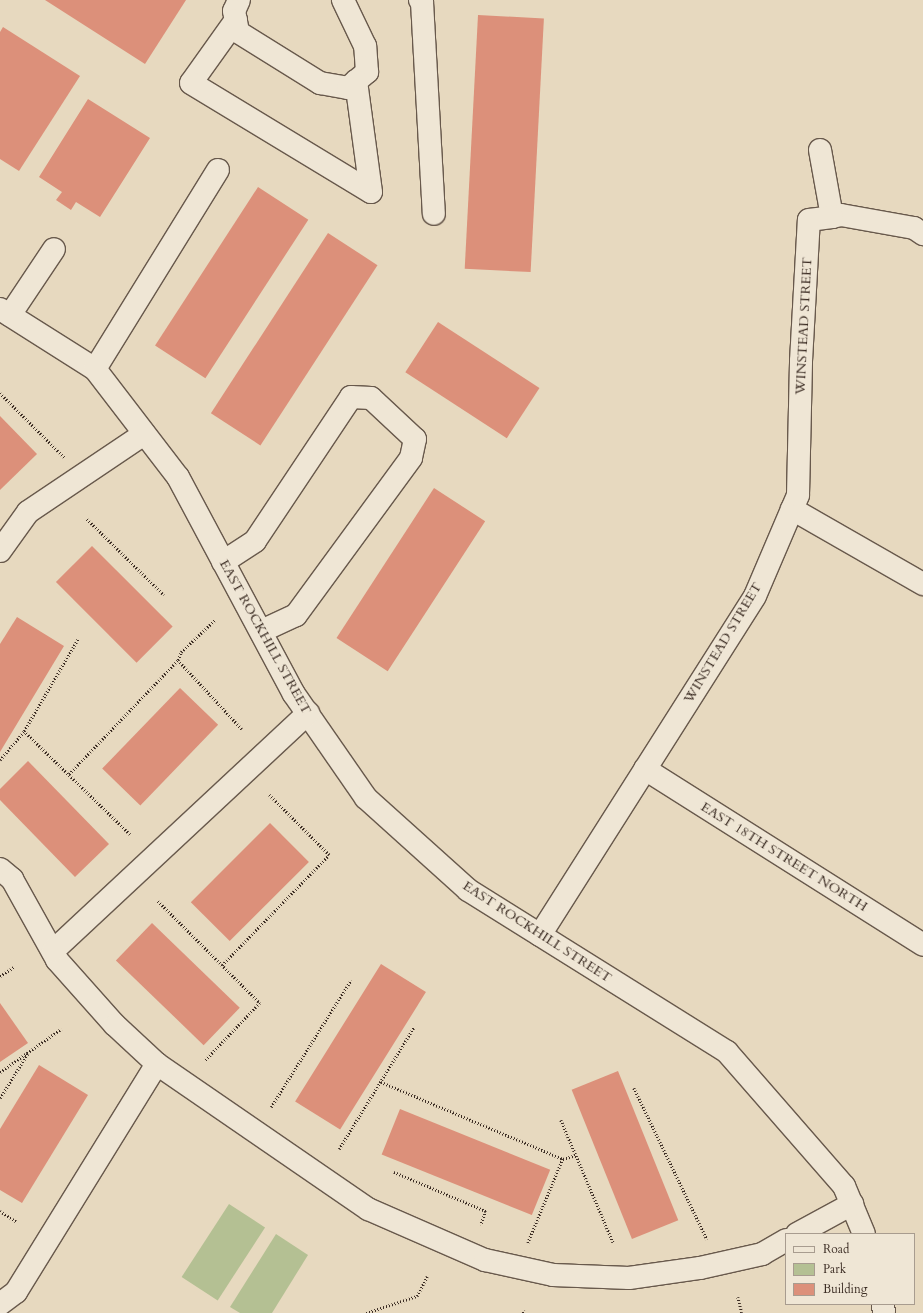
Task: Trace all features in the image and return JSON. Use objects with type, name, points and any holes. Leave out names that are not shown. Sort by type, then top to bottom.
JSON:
[{"type":"street","points":[[237,10],[238,32],[320,83],[348,88],[367,72],[365,46],[343,0]]},
{"type":"street","points":[[420,0],[434,214]]},
{"type":"street","points":[[237,10],[191,83],[371,192],[356,81]]},
{"type":"street","points":[[820,150],[832,217],[841,215],[907,227],[923,234]]},
{"type":"street","points":[[95,369],[218,170]]},
{"type":"street","name":"WINSTEAD STREET","points":[[540,935],[755,596],[798,495],[801,361],[809,220],[832,217]]},
{"type":"street","points":[[5,312],[54,249]]},
{"type":"street","name":"EAST ROCKHILL STREET","points":[[5,312],[95,369],[178,477],[261,632],[308,714],[366,798],[468,890],[727,1052],[844,1186],[864,1233]]},
{"type":"street","points":[[223,562],[255,541],[351,398],[370,398],[416,439],[411,458],[296,615],[261,632]]},
{"type":"street","points":[[0,551],[28,512],[144,434]]},
{"type":"street","points":[[792,509],[923,584]]},
{"type":"street","points":[[53,952],[308,714]]},
{"type":"street","name":"EAST 18TH STREET NORTH","points":[[645,769],[923,945]]},
{"type":"street","points":[[0,869],[12,879],[53,952],[115,1025],[157,1064],[368,1209],[485,1260],[553,1275],[629,1278],[700,1268],[762,1254],[785,1241]]},
{"type":"street","points":[[0,1304],[16,1292],[157,1064]]},
{"type":"street","points":[[800,1233],[852,1204]]},
{"type":"path","points":[[0,393],[64,457]]},
{"type":"path","points":[[87,519],[164,595]]},
{"type":"path","points":[[69,774],[178,660],[181,652],[215,620]]},
{"type":"path","points":[[0,760],[24,731],[78,639]]},
{"type":"path","points":[[178,660],[242,730]]},
{"type":"path","points":[[24,731],[130,834]]},
{"type":"path","points":[[222,966],[329,855],[268,794]]},
{"type":"path","points":[[158,901],[260,1003],[205,1061]]},
{"type":"path","points":[[0,976],[14,966]]},
{"type":"path","points":[[271,1106],[351,980]]},
{"type":"path","points":[[339,1148],[414,1027]]},
{"type":"path","points":[[0,1072],[62,1029]]},
{"type":"path","points":[[0,1098],[29,1052]]},
{"type":"path","points":[[381,1082],[563,1159],[576,1155]]},
{"type":"path","points":[[634,1088],[707,1239]]},
{"type":"path","points":[[561,1120],[613,1242]]},
{"type":"path","points":[[528,1243],[563,1159]]},
{"type":"path","points":[[394,1172],[486,1211],[481,1225]]},
{"type":"path","points":[[0,1211],[17,1222]]},
{"type":"path","points":[[366,1313],[417,1296],[427,1276]]},
{"type":"path","points":[[738,1297],[742,1313]]},
{"type":"green space","points":[[229,1204],[265,1227],[218,1300],[182,1277]]},
{"type":"green space","points":[[276,1234],[308,1255],[272,1313],[240,1313],[230,1307]]},
{"type":"building","points":[[45,0],[186,0],[145,64]]},
{"type":"building","points":[[478,15],[544,18],[531,272],[465,269]]},
{"type":"building","points":[[3,27],[80,76],[19,171],[0,159],[0,32]]},
{"type":"building","points":[[88,99],[150,138],[100,217],[76,202],[71,210],[56,200],[62,192],[39,177]]},
{"type":"building","points":[[258,187],[308,220],[205,378],[155,346]]},
{"type":"building","points":[[328,233],[377,265],[260,445],[211,413]]},
{"type":"building","points":[[438,322],[539,388],[507,438],[405,372]]},
{"type":"building","points":[[0,416],[37,454],[0,490]]},
{"type":"building","points":[[434,488],[485,521],[388,671],[337,638]]},
{"type":"building","points":[[92,546],[173,627],[137,663],[56,582]]},
{"type":"building","points":[[17,617],[64,646],[0,752],[0,644]]},
{"type":"building","points":[[180,688],[218,725],[140,805],[102,769]]},
{"type":"building","points":[[28,761],[109,844],[75,877],[0,800],[0,789]]},
{"type":"building","points":[[270,823],[309,862],[230,941],[191,902]]},
{"type":"building","points":[[152,923],[240,1008],[204,1045],[116,960]]},
{"type":"building","points":[[381,964],[426,992],[340,1129],[295,1101]]},
{"type":"building","points":[[0,1003],[28,1043],[0,1062]]},
{"type":"building","points":[[39,1065],[88,1095],[22,1203],[0,1190],[0,1129]]},
{"type":"building","points":[[618,1071],[678,1220],[632,1239],[572,1090]]},
{"type":"building","points":[[400,1109],[550,1170],[532,1215],[382,1154]]}]
